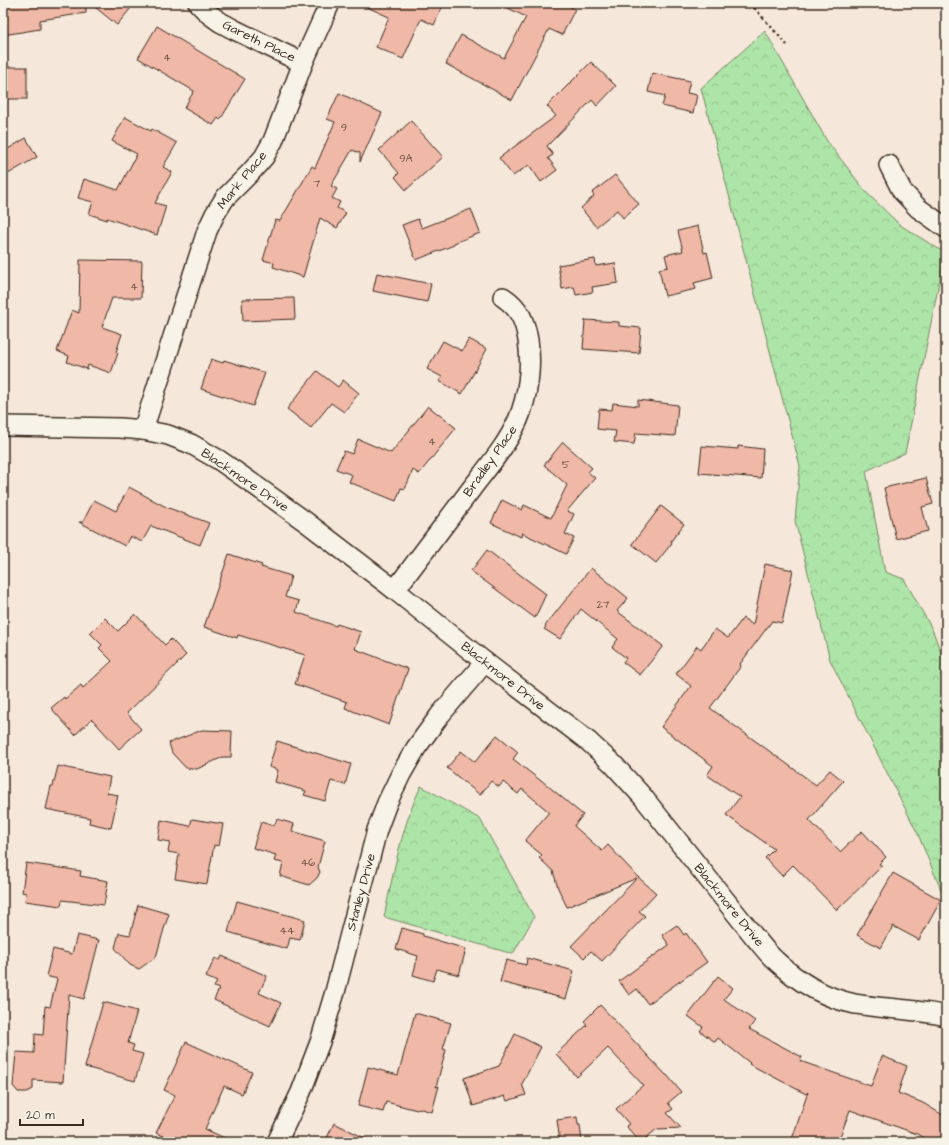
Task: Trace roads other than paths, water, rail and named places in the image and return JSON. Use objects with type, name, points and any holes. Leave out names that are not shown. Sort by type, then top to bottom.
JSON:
[{"type":"street","name":"Gareth Place","points":[[198,3],[209,14],[225,25],[303,62]]},
{"type":"street","name":"Mark Place","points":[[143,430],[208,231],[215,214],[225,198],[264,157],[273,141],[303,62],[330,3]]},
{"type":"street","points":[[889,165],[902,192],[918,208],[946,228]]},
{"type":"street","name":"Bradley Place","points":[[395,590],[490,464],[506,442],[518,421],[525,398],[529,373],[530,350],[527,330],[523,319],[511,302],[503,297]]},
{"type":"street","name":"Blackmore Drive","points":[[3,426],[120,428],[143,430],[168,435],[191,444],[219,460],[306,522],[588,741],[643,797],[753,935],[774,960],[793,976],[812,988],[854,1004],[946,1016]]},
{"type":"street","name":"Stanley Drive","points":[[277,1142],[301,1092],[320,1042],[335,992],[376,836],[387,803],[416,748],[440,715],[485,662]]}]
